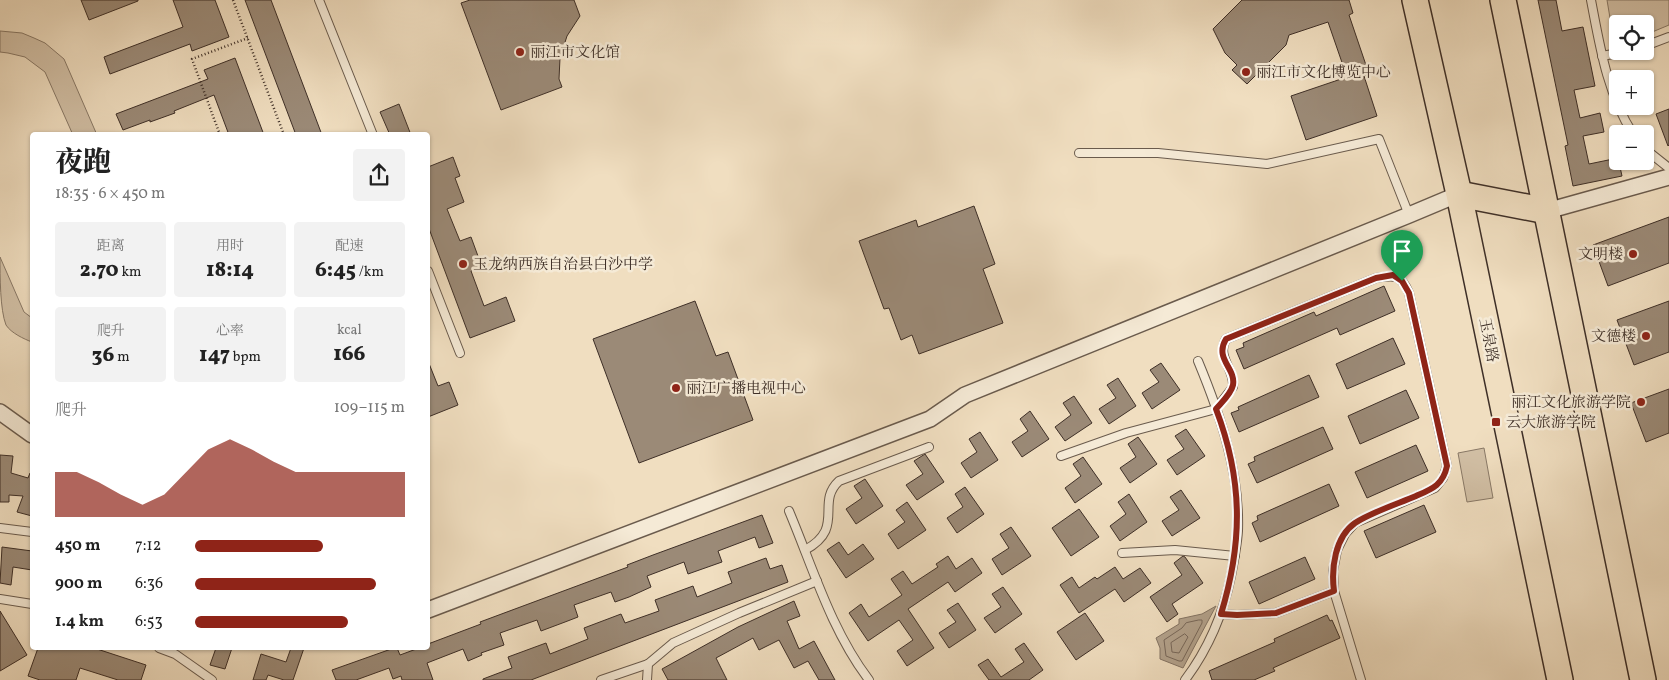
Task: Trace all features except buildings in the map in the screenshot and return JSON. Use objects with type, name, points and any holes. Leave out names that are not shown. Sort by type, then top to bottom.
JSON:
[{"type":"highway","name":"玉泉路","points":[[1415,0],[1459,194],[1560,680]]},
{"type":"highway","points":[[1504,0],[1643,680]]},
{"type":"highway","points":[[1459,194],[1548,211]]},
{"type":"street","points":[[1548,211],[1669,177]]},
{"type":"street","points":[[430,609],[930,419],[965,395],[1409,216],[1459,194]]},
{"type":"street","points":[[0,412],[27,428]]},
{"type":"lane","points":[[319,0],[372,132]]},
{"type":"lane","points":[[1591,0],[1610,89],[1628,125]]},
{"type":"lane","points":[[1654,43],[1669,37]]},
{"type":"lane","points":[[1602,56],[1609,55]]},
{"type":"lane","points":[[1079,152],[1158,153],[1267,164],[1379,139],[1409,216]]},
{"type":"lane","points":[[1654,156],[1669,168]]},
{"type":"lane","points":[[1061,456],[1126,433],[1216,409],[1233,386],[1230,371],[1222,355],[1223,344],[1226,339],[1376,278],[1393,275],[1402,281],[1409,293],[1447,466],[1443,478],[1435,488],[1363,519],[1349,529],[1337,550],[1334,561],[1334,591],[1361,680]]},
{"type":"lane","points":[[430,277],[460,353]]},
{"type":"lane","points":[[1185,680],[1206,650],[1221,614],[1235,556],[1238,532],[1237,495],[1226,440],[1198,361]]},
{"type":"lane","points":[[805,550],[819,540],[829,525],[829,497],[839,481],[929,447]]},
{"type":"lane","points":[[789,511],[836,627],[869,680]]},
{"type":"lane","points":[[0,528],[30,532]]},
{"type":"lane","points":[[1122,553],[1175,550],[1235,556]]},
{"type":"lane","points":[[601,680],[648,664],[672,643],[817,581]]},
{"type":"lane","points":[[1221,614],[1276,613],[1334,591]]},
{"type":"lane","points":[[0,599],[30,604]]},
{"type":"lane","points":[[177,651],[212,680]]},
{"type":"lane","points":[[647,680],[648,664]]},
{"type":"path","points":[[233,0],[283,132]]},
{"type":"path","points":[[219,132],[192,59],[248,38]]},
{"type":"shaded area","points":[[1607,0],[1669,0],[1669,25],[1654,31],[1654,15],[1610,15]]},
{"type":"shaded area","points":[[0,31],[22,33],[45,43],[64,59],[96,132],[72,132],[45,72],[25,57],[0,52]]},
{"type":"shaded area","points":[[0,257],[24,312],[30,316],[30,341],[14,333],[6,325],[1,302]]},
{"type":"shaded area","points":[[1484,448],[1493,498],[1467,502],[1458,453]]},
{"type":"water","points":[[1216,606],[1183,668],[1160,659],[1160,648],[1156,638],[1179,624],[1179,619],[1202,614]]},
{"type":"place","name":"丽江市文化馆","points":[[520,52]]},
{"type":"place","name":"丽江市文化博览中心","points":[[1246,72]]},
{"type":"place","name":"文明楼","points":[[1633,254]]},
{"type":"place","name":"玉龙纳西族自治县白沙中学","points":[[463,264]]},
{"type":"place","name":"文德楼","points":[[1646,336]]},
{"type":"place","name":"丽江广播电视中心","points":[[676,388]]},
{"type":"place","name":"丽江文化旅游学院","points":[[1641,402]]},
{"type":"place","name":"云大旅游学院","points":[[1496,422]]},
{"type":"route","points":[[1393,275],[1402,281],[1409,293],[1447,466],[1440,484],[1435,488],[1363,519],[1349,529],[1337,550],[1334,561],[1334,591],[1276,613],[1221,614],[1227,596],[1238,532],[1237,495],[1234,476],[1226,440],[1216,409],[1224,401],[1233,386],[1230,371],[1222,355],[1223,344],[1226,339],[1376,278],[1393,275]]}]
